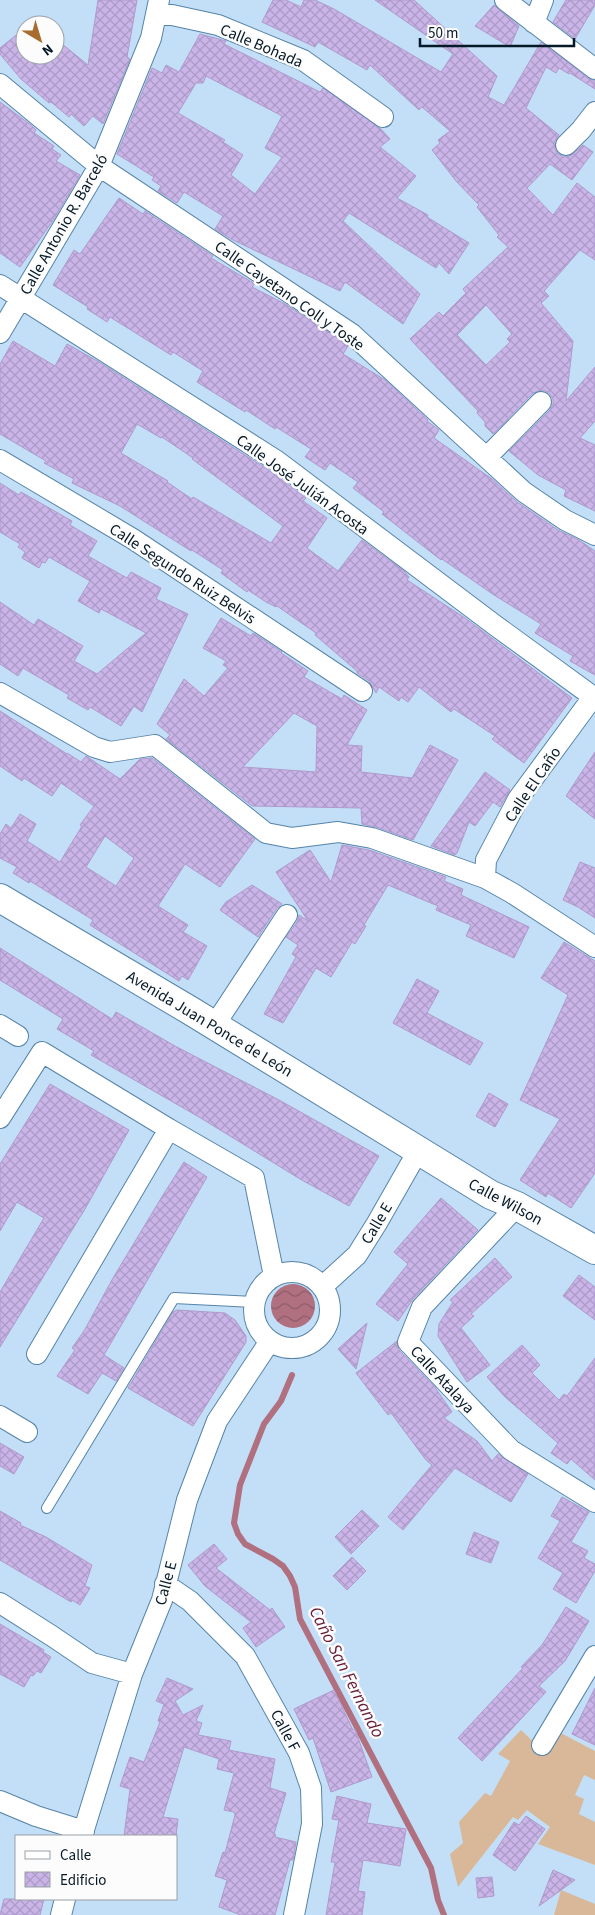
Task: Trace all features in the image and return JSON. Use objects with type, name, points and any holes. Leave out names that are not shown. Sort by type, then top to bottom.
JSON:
[{"type":"main road","name":"Avenida Juan Ponce de León","points":[[0,898],[418,1151]]},
{"type":"main road","name":"Calle Wilson","points":[[418,1151],[491,1195],[517,1206],[595,1250]]},
{"type":"street","points":[[504,0],[595,68]]},
{"type":"street","points":[[534,23],[544,0]]},
{"type":"street","name":"Calle Bohada","points":[[157,7],[172,14],[218,25],[302,60],[383,117]]},
{"type":"street","name":"Calle Antonio R. Barceló","points":[[0,333],[100,166],[151,38],[157,7]]},
{"type":"street","name":"Calle Cayetano Coll y Toste","points":[[0,84],[100,166],[352,334],[524,492],[565,520],[595,535]]},
{"type":"street","points":[[566,145],[595,112]]},
{"type":"street","name":"Calle José Julián Acosta","points":[[0,285],[277,461],[472,609],[594,697]]},
{"type":"street","points":[[487,457],[541,402]]},
{"type":"street","name":"Calle Segundo Ruiz Belvis","points":[[0,460],[133,539],[362,691]]},
{"type":"street","points":[[0,693],[94,747],[110,752],[155,745],[266,833],[292,838],[338,832],[372,838],[484,878],[512,893],[595,947]]},
{"type":"street","name":"Calle El Caño","points":[[484,878],[486,860],[518,799],[594,697]]},
{"type":"street","points":[[214,1026],[287,915]]},
{"type":"street","points":[[0,1025],[18,1036]]},
{"type":"street","points":[[0,1118],[42,1052],[254,1178],[274,1276]]},
{"type":"street","points":[[38,1354],[169,1129]]},
{"type":"street","name":"Calle E","points":[[323,1286],[357,1255],[418,1151]]},
{"type":"street","name":"Calle Atalaya","points":[[517,1206],[422,1307],[408,1342],[511,1450],[595,1502]]},
{"type":"street","points":[[294,1271],[305,1273],[315,1278],[323,1286],[331,1306],[330,1316],[327,1327],[312,1343],[302,1347],[291,1348],[270,1342],[262,1334],[253,1314],[254,1302],[264,1282],[284,1272],[294,1271]]},
{"type":"street","name":"Calle E","points":[[83,1834],[132,1674],[162,1600],[187,1500],[217,1421],[270,1342]]},
{"type":"street","points":[[0,1416],[27,1432]]},
{"type":"street","name":"Calle F","points":[[165,1584],[190,1601],[245,1656],[299,1753],[312,1788],[312,1824],[294,1915]]},
{"type":"street","points":[[0,1604],[92,1663],[132,1674]]},
{"type":"street","points":[[542,1745],[595,1656]]},
{"type":"street","points":[[0,1801],[83,1834]]},
{"type":"street","points":[[61,1915],[65,1900]]},
{"type":"lane","points":[[47,1508],[174,1298],[254,1302]]},
{"type":"shaded area","points":[[521,1730],[543,1751],[557,1731],[595,1751],[595,1780],[584,1775],[575,1795],[584,1799],[579,1814],[595,1822],[595,1865],[538,1844],[550,1827],[527,1810],[518,1820],[513,1817],[458,1887],[450,1854],[463,1843],[459,1822],[485,1793],[491,1796],[510,1761],[498,1754]]},
{"type":"shaded area","points":[[561,1890],[595,1904],[595,1915],[554,1915]]},
{"type":"water","points":[[293,1284],[305,1288],[311,1294],[315,1306],[311,1318],[305,1324],[293,1328],[281,1324],[275,1318],[271,1306],[275,1294],[281,1288]]},
{"type":"building","points":[[98,0],[137,0],[127,57],[130,59],[103,124],[93,116],[84,126],[71,114],[69,117],[51,102],[49,103],[21,79],[0,54],[0,48],[15,36],[15,65],[65,65],[65,46],[88,65]]},
{"type":"building","points":[[273,0],[286,0],[301,7],[304,0],[315,0],[334,9],[441,72],[453,54],[375,0],[414,0],[497,76],[488,97],[504,105],[541,42],[588,78],[595,81],[595,89],[559,68],[556,73],[546,67],[526,108],[559,135],[554,142],[558,154],[563,157],[570,156],[583,145],[593,152],[572,180],[550,164],[527,188],[553,215],[577,183],[595,197],[595,260],[580,250],[544,291],[549,296],[541,303],[573,341],[566,401],[595,367],[595,421],[580,438],[595,445],[595,511],[564,496],[566,490],[538,475],[509,451],[550,410],[553,399],[549,393],[543,390],[533,393],[493,434],[485,426],[485,422],[477,413],[478,411],[410,339],[439,312],[443,316],[466,293],[463,289],[508,247],[497,237],[499,235],[477,207],[479,205],[456,181],[432,150],[440,143],[438,140],[450,131],[422,107],[419,110],[370,65],[367,70],[318,42],[315,47],[262,22]],"holes":[[[486,305],[512,334],[507,339],[510,342],[486,365],[457,335]]]},
{"type":"building","points":[[566,0],[595,0],[595,5],[575,39],[553,22]]},
{"type":"building","points":[[494,5],[519,26],[510,47],[475,26]]},
{"type":"building","points":[[200,34],[226,41],[224,44],[320,92],[323,88],[380,128],[390,139],[380,147],[416,176],[397,198],[428,215],[427,217],[469,243],[449,274],[439,263],[436,268],[349,213],[343,221],[420,294],[403,324],[345,282],[340,291],[231,239],[215,229],[223,216],[184,192],[177,203],[158,191],[161,186],[152,180],[154,177],[117,154],[152,68],[162,73],[166,65],[179,72]],"holes":[[[206,76],[282,116],[265,148],[282,157],[255,194],[231,175],[243,155],[223,142],[225,140],[178,113],[196,83],[203,83]]]},
{"type":"building","points":[[0,102],[31,125],[36,130],[34,133],[54,146],[52,149],[61,155],[56,161],[80,175],[52,222],[20,267],[0,253]]},
{"type":"building","points":[[119,198],[143,214],[145,211],[213,256],[211,258],[255,284],[252,287],[285,304],[345,343],[348,346],[343,354],[385,380],[427,421],[439,430],[434,438],[492,479],[517,502],[558,530],[579,540],[595,551],[595,675],[570,661],[573,656],[535,633],[541,624],[441,560],[382,514],[384,512],[353,488],[358,482],[330,463],[325,470],[305,457],[311,449],[246,410],[245,412],[197,382],[203,371],[173,352],[171,355],[110,317],[107,322],[87,309],[88,307],[53,285],[74,250],[80,254]]},
{"type":"building","points":[[13,341],[55,366],[67,344],[99,362],[270,471],[306,498],[303,501],[327,518],[307,548],[338,571],[362,540],[404,571],[409,577],[407,580],[465,618],[572,698],[524,763],[492,739],[495,736],[454,709],[451,712],[419,687],[408,702],[401,697],[399,701],[379,687],[376,693],[369,681],[357,673],[315,635],[316,633],[277,606],[266,602],[248,590],[247,592],[221,573],[223,570],[192,550],[120,506],[72,483],[74,479],[44,463],[46,461],[0,434],[0,364]],"holes":[[[137,424],[193,458],[283,526],[271,543],[193,497],[192,499],[168,481],[121,453]]]},
{"type":"building","points":[[0,483],[19,495],[21,492],[72,521],[70,525],[97,541],[88,556],[127,578],[131,572],[161,588],[156,599],[188,614],[142,712],[134,706],[121,726],[90,707],[88,710],[67,698],[69,695],[23,668],[18,676],[0,664],[0,602],[34,625],[38,619],[83,646],[74,661],[97,674],[146,633],[101,609],[99,613],[78,601],[90,581],[49,557],[45,563],[42,562],[39,568],[22,558],[25,552],[18,547],[20,544],[0,532]]},
{"type":"building","points":[[221,618],[251,636],[253,633],[282,652],[308,671],[304,677],[342,699],[344,695],[367,710],[347,745],[362,746],[361,772],[412,778],[430,745],[458,760],[413,840],[362,824],[361,808],[252,806],[166,739],[170,735],[157,724],[184,679],[204,696],[228,668],[223,665],[226,661],[203,648]],"holes":[[[294,713],[317,726],[316,772],[243,767]]]},
{"type":"building","points":[[0,711],[81,762],[86,756],[120,779],[140,759],[152,758],[255,839],[220,887],[185,864],[158,906],[188,925],[183,932],[207,946],[188,980],[182,976],[179,981],[90,925],[93,920],[30,881],[29,883],[13,873],[17,867],[0,858],[0,834],[6,824],[11,828],[20,814],[36,824],[27,841],[60,862],[82,826],[80,825],[94,806],[61,783],[52,796],[24,778],[22,781],[0,766]],"holes":[[[105,836],[134,858],[116,886],[86,867]]]},
{"type":"building","points":[[595,752],[595,819],[566,796]]},
{"type":"building","points":[[485,772],[510,790],[500,807],[493,802],[475,826],[469,822],[455,855],[431,846]]},
{"type":"building","points":[[342,845],[369,850],[446,877],[444,881],[463,889],[461,895],[529,927],[514,958],[466,936],[471,925],[436,910],[438,906],[388,885],[355,944],[352,942],[331,977],[316,968],[283,1023],[264,1014],[296,957],[292,954],[298,945],[286,937],[297,922],[299,915],[308,921],[276,872],[310,850],[331,882]]},
{"type":"building","points":[[580,862],[595,868],[595,918],[563,900]]},
{"type":"building","points":[[252,885],[282,904],[277,908],[258,937],[220,910],[226,902]]},
{"type":"building","points":[[564,942],[595,961],[595,1173],[571,1208],[548,1193],[546,1197],[520,1180],[560,1119],[520,1100],[568,995],[541,978]]},
{"type":"building","points":[[0,948],[112,1019],[116,1012],[379,1156],[349,1206],[91,1055],[94,1051],[57,1029],[63,1019],[0,980]]},
{"type":"building","points":[[417,979],[439,991],[427,1013],[483,1043],[470,1065],[393,1023]]},
{"type":"building","points":[[50,1084],[129,1130],[85,1209],[0,1347],[0,1292],[44,1218],[17,1202],[0,1231],[0,1164]]},
{"type":"building","points":[[489,1093],[508,1104],[495,1127],[476,1116]]},
{"type":"building","points":[[184,1162],[207,1177],[104,1355],[124,1368],[116,1381],[102,1373],[88,1394],[57,1376],[75,1350],[72,1348],[84,1331],[113,1278]]},
{"type":"building","points":[[441,1198],[478,1230],[413,1299],[398,1321],[376,1304],[408,1264],[394,1252]]},
{"type":"building","points":[[495,1258],[512,1277],[471,1314],[474,1316],[461,1328],[490,1365],[467,1382],[438,1336],[439,1324],[453,1302],[450,1300]]},
{"type":"building","points":[[579,1275],[595,1287],[595,1320],[563,1296]]},
{"type":"building","points":[[177,1310],[225,1313],[235,1320],[246,1336],[246,1342],[193,1426],[128,1388],[173,1312]]},
{"type":"building","points":[[367,1323],[356,1369],[338,1349]]},
{"type":"building","points":[[397,1341],[399,1350],[434,1386],[452,1412],[444,1418],[477,1441],[492,1461],[498,1454],[528,1474],[511,1502],[455,1468],[403,1530],[388,1517],[432,1465],[426,1460],[391,1413],[388,1415],[356,1373]]},
{"type":"building","points":[[522,1345],[540,1365],[532,1373],[559,1400],[564,1394],[567,1396],[595,1358],[595,1480],[571,1459],[567,1464],[551,1453],[558,1443],[505,1397],[487,1377]]},
{"type":"building","points":[[0,1443],[24,1457],[14,1474],[0,1466]]},
{"type":"building","points":[[562,1497],[589,1512],[571,1542],[588,1551],[584,1558],[595,1564],[595,1571],[576,1603],[553,1589],[563,1573],[538,1558],[560,1521],[551,1516]]},
{"type":"building","points":[[362,1510],[379,1526],[351,1554],[335,1537]]},
{"type":"building","points":[[0,1511],[21,1523],[20,1525],[46,1537],[92,1565],[85,1586],[90,1588],[80,1605],[72,1600],[71,1602],[0,1560]]},
{"type":"building","points":[[474,1532],[499,1542],[491,1563],[466,1554]]},
{"type":"building","points":[[214,1544],[227,1559],[216,1568],[270,1610],[272,1608],[285,1627],[256,1647],[243,1628],[251,1622],[205,1586],[188,1565]]},
{"type":"building","points":[[352,1557],[366,1571],[347,1590],[333,1576]]},
{"type":"building","points":[[566,1607],[589,1621],[565,1661],[539,1686],[546,1692],[482,1761],[458,1738],[542,1645]]},
{"type":"building","points":[[0,1624],[44,1650],[43,1652],[51,1657],[41,1673],[37,1671],[33,1676],[31,1675],[24,1687],[0,1674]]},
{"type":"building","points":[[167,1678],[193,1689],[175,1701],[183,1715],[203,1705],[196,1721],[202,1723],[198,1735],[231,1741],[229,1750],[275,1759],[270,1788],[286,1793],[274,1834],[276,1835],[275,1837],[296,1842],[293,1860],[290,1860],[275,1915],[241,1915],[219,1907],[227,1880],[215,1876],[223,1852],[225,1853],[235,1815],[234,1812],[224,1810],[234,1773],[217,1769],[219,1759],[184,1747],[163,1817],[178,1819],[176,1835],[124,1835],[130,1789],[120,1786],[130,1757],[144,1762],[160,1722],[158,1721],[164,1704],[156,1701]]},
{"type":"building","points":[[595,1688],[595,1745],[572,1734]]},
{"type":"building","points":[[334,1690],[353,1730],[355,1729],[372,1777],[331,1792],[313,1738],[309,1740],[294,1709]]},
{"type":"building","points":[[337,1796],[371,1804],[367,1823],[406,1829],[400,1866],[363,1860],[358,1891],[365,1892],[362,1915],[326,1915],[335,1862],[331,1862],[339,1820],[332,1819]]},
{"type":"building","points":[[526,1816],[545,1829],[515,1871],[493,1855],[514,1822],[519,1825]]},
{"type":"building","points":[[553,1870],[575,1880],[539,1906]]},
{"type":"building","points":[[492,1877],[494,1896],[478,1898],[476,1878]]},
{"type":"building","points":[[4,1899],[44,1900],[40,1915],[0,1915]]},
{"type":"waterway","name":"Caño San Fernando","points":[[292,1375],[281,1401],[264,1424],[240,1485],[234,1523],[238,1534],[245,1544],[283,1566],[290,1576],[295,1587],[300,1619],[431,1868],[438,1900],[444,1915]]}]
